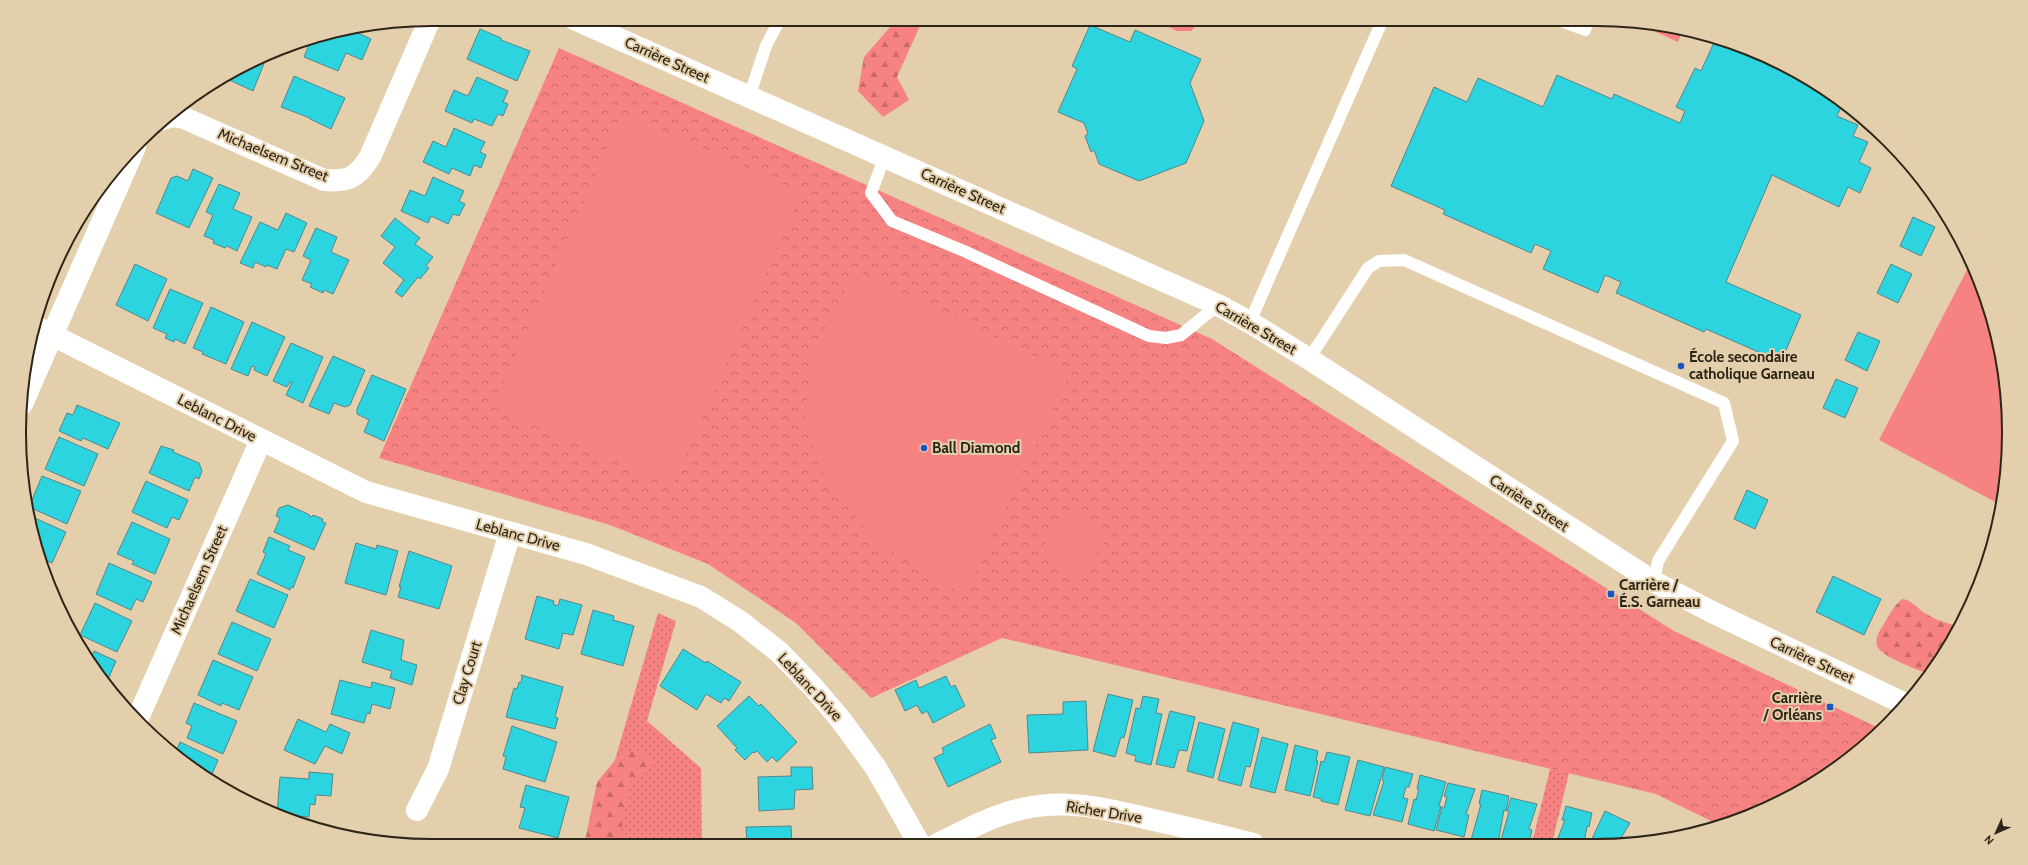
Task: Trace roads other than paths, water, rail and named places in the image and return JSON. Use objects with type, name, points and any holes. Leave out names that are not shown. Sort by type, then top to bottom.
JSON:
[{"type":"street","name":"Michaelsem Street","points":[[177,117],[184,118],[324,180],[339,181],[352,177],[362,169],[370,157],[427,26]]},
{"type":"street","name":"Carrière Street","points":[[590,26],[1218,305],[1251,323],[1308,359],[1654,582],[1712,612],[1900,702]]},
{"type":"street","points":[[29,380],[43,331],[126,166]]},
{"type":"street","name":"Leblanc Drive","points":[[43,331],[366,492],[586,554],[660,580],[702,597],[741,622],[779,652],[813,687],[842,720],[876,768],[917,839]]},
{"type":"street","name":"Michaelsem Street","points":[[140,714],[261,440]]},
{"type":"street","name":"Clay Court","points":[[417,810],[438,769],[510,533]]},
{"type":"street","name":"Richer Drive","points":[[947,839],[1002,814],[1051,804],[1072,804],[1107,809],[1232,839]]},
{"type":"lane","points":[[749,97],[766,46],[776,26]]},
{"type":"lane","points":[[1251,323],[1256,308],[1380,26]]},
{"type":"lane","points":[[1574,26],[1585,30],[1586,26]]},
{"type":"lane","points":[[885,156],[871,193],[892,221],[964,251],[1149,336],[1166,338],[1181,335],[1218,305]]},
{"type":"lane","points":[[1308,359],[1368,268],[1379,261],[1404,260],[1724,403],[1733,441],[1658,561],[1654,582]]},
{"type":"place","name":"École secondaire catholique Garneau","points":[[1681,366]]},
{"type":"place","name":"Ball Diamond","points":[[924,448]]},
{"type":"place","name":"Carrière / É.S. Garneau","points":[[1611,594]]},
{"type":"place","name":"Carrière / Orléans","points":[[1830,707]]}]
